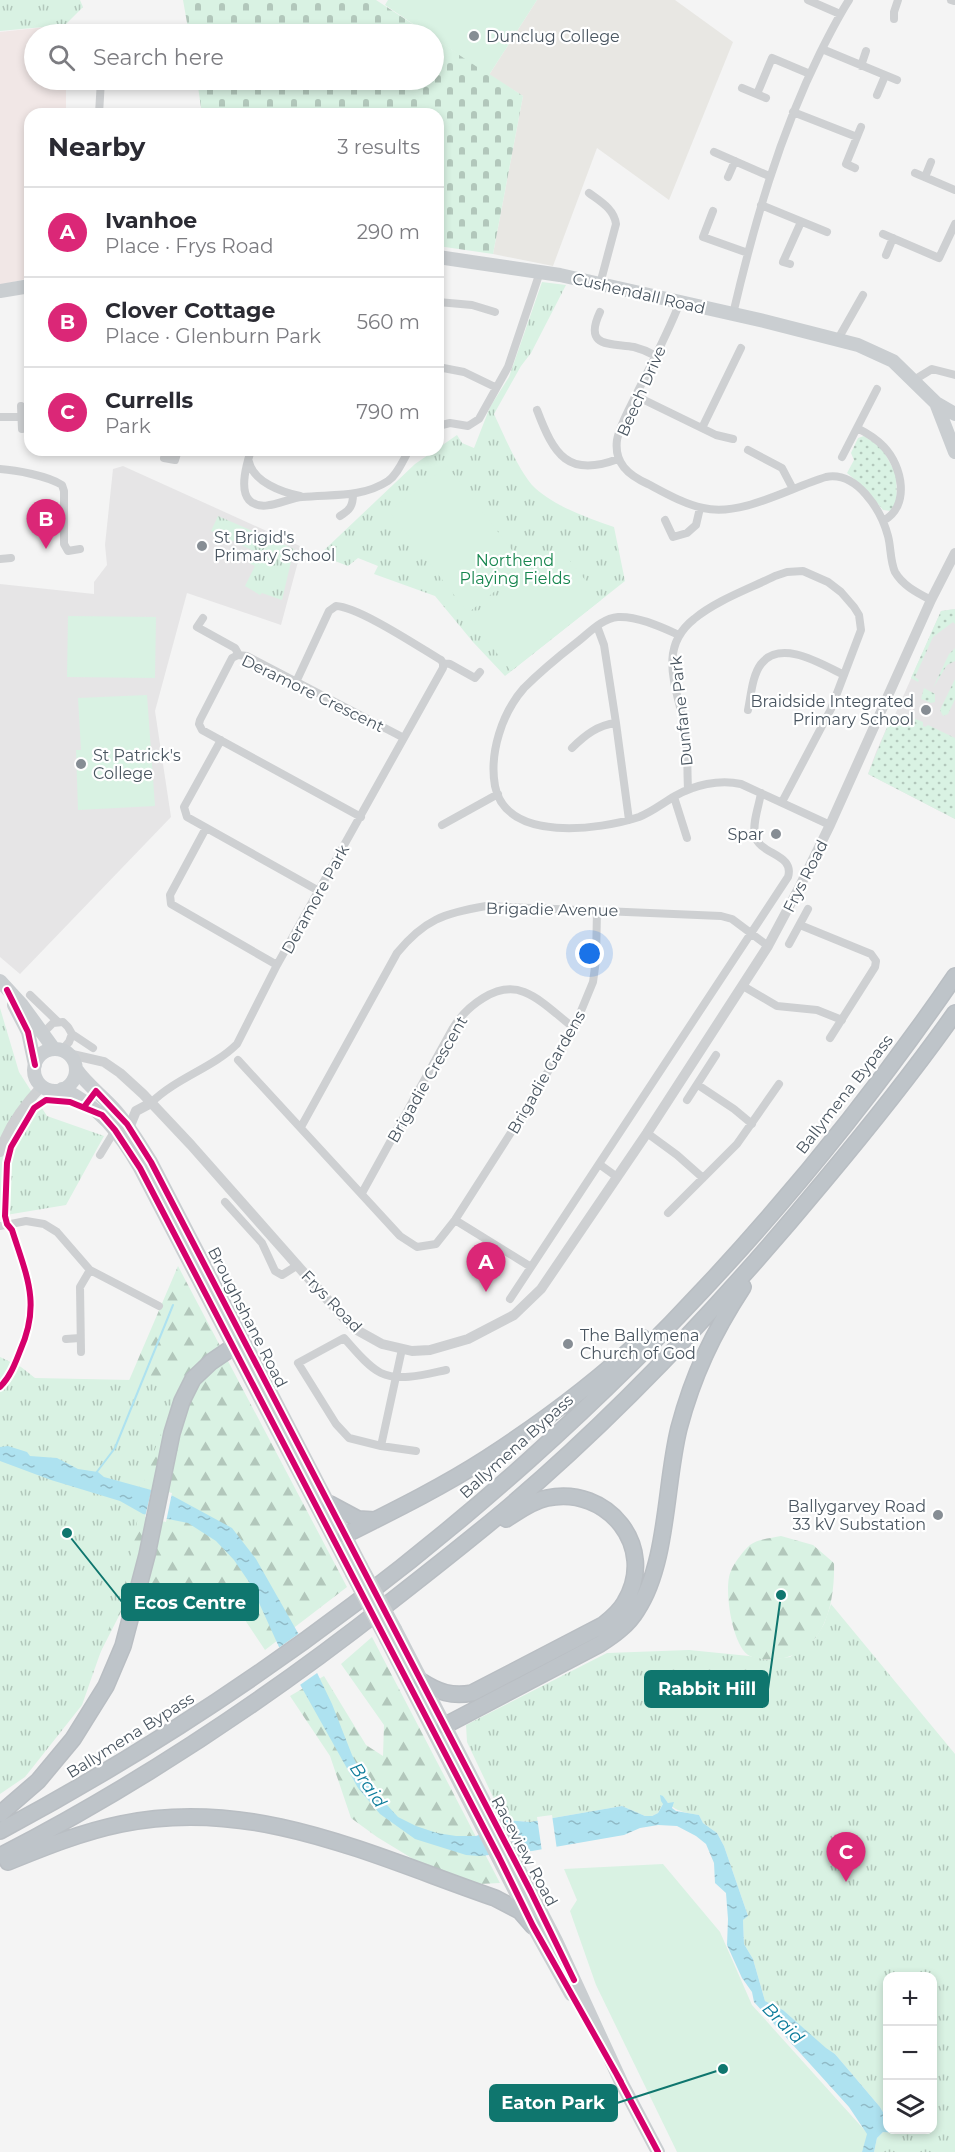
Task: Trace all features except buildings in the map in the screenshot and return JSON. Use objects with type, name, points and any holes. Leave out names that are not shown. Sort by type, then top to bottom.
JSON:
[{"type":"highway","name":"Ballymena Bypass","points":[[0,1831],[129,1759],[271,1665],[412,1559],[523,1465],[633,1361],[730,1260],[864,1101],[955,976]]},
{"type":"highway","points":[[0,1856],[66,1821],[203,1738],[323,1654],[448,1557],[520,1497],[682,1342],[775,1240],[894,1096],[955,1013]]},
{"type":"highway","points":[[439,1728],[600,1644],[615,1634],[636,1612],[645,1595],[657,1561],[678,1431],[698,1369],[722,1319],[775,1240]]},
{"type":"highway","points":[[340,1537],[487,1458],[541,1420],[636,1345],[730,1260]]},
{"type":"highway","points":[[0,1814],[38,1781],[73,1739],[106,1686],[123,1646],[161,1492],[172,1433],[182,1401],[193,1379],[211,1362],[234,1347]]},
{"type":"highway","points":[[421,1681],[446,1694],[460,1695],[482,1689],[603,1625],[626,1601],[633,1585],[635,1570],[634,1554],[629,1538],[615,1518],[594,1502],[579,1497],[565,1496],[549,1497],[532,1503],[448,1557]]},
{"type":"highway","points":[[330,1504],[358,1519],[375,1520]]},
{"type":"highway","points":[[0,1865],[53,1843],[122,1823],[187,1817],[257,1821],[334,1840],[495,1898],[520,1911],[533,1926]]},
{"type":"main road","name":"Cushendall Road","points":[[444,258],[540,272],[600,284],[838,339],[873,350],[893,361],[936,403],[955,414]]},
{"type":"main road","points":[[0,291],[24,287]]},
{"type":"main road","name":"Cushendall Road","points":[[936,403],[955,452]]},
{"type":"main road","points":[[3,986],[28,1032],[36,1076],[42,1086],[52,1090],[62,1089],[73,1082],[68,1057],[42,1054],[35,1065]]},
{"type":"main road","name":"Broughshane Road","points":[[3,986],[22,1005],[42,1034],[68,1057],[84,1080],[123,1126],[172,1201],[330,1504],[340,1537]]},
{"type":"main road","name":"Broughshane Road","points":[[62,1089],[87,1102],[123,1126],[140,1168],[234,1347],[340,1537],[439,1728]]},
{"type":"main road","points":[[234,1347],[244,1347],[251,1351]]},
{"type":"main road","name":"Raceview Road","points":[[390,1634],[421,1681],[439,1728],[506,1858],[556,1941],[621,2082],[658,2152]]},
{"type":"main road","points":[[506,1858],[533,1926],[621,2082]]},
{"type":"street","points":[[808,0],[840,14]]},
{"type":"street","points":[[733,314],[769,176],[810,74],[849,0]]},
{"type":"street","points":[[894,19],[898,0]]},
{"type":"street","points":[[822,49],[897,80]]},
{"type":"street","points":[[861,66],[867,51]]},
{"type":"street","points":[[757,94],[772,58],[810,74]]},
{"type":"street","points":[[877,95],[885,76]]},
{"type":"street","points":[[742,88],[766,98]]},
{"type":"street","points":[[99,108],[100,90]]},
{"type":"street","points":[[793,112],[857,137]]},
{"type":"street","points":[[855,168],[846,164],[861,127]]},
{"type":"street","points":[[714,152],[769,176]]},
{"type":"street","points":[[728,177],[735,161]]},
{"type":"street","points":[[925,177],[931,162]]},
{"type":"street","points":[[915,172],[955,190]]},
{"type":"street","points":[[589,193],[607,207],[616,221],[600,284]]},
{"type":"street","points":[[761,205],[827,232]]},
{"type":"street","points":[[713,211],[703,237],[748,253]]},
{"type":"street","points":[[790,264],[783,262],[801,222]]},
{"type":"street","points":[[883,234],[939,258],[955,224]]},
{"type":"street","points":[[886,255],[893,238]]},
{"type":"street","points":[[444,424],[450,423],[468,426],[475,423],[508,367],[540,272]]},
{"type":"street","points":[[838,339],[863,295]]},
{"type":"street","points":[[444,302],[462,304],[495,312]]},
{"type":"street","name":"Beech Drive","points":[[680,302],[619,434],[618,459],[624,469],[638,480],[700,508],[722,510],[738,507],[828,477],[843,478],[865,495],[883,521],[896,573],[913,590],[931,600]]},
{"type":"street","points":[[600,312],[594,326],[599,340],[612,346],[638,348],[656,356]]},
{"type":"street","points":[[702,428],[741,348]]},
{"type":"street","points":[[444,368],[464,372],[495,387]]},
{"type":"street","points":[[914,380],[932,369],[955,375]]},
{"type":"street","points":[[842,457],[877,389]]},
{"type":"street","points":[[636,396],[723,438],[733,439]]},
{"type":"street","points":[[21,406],[22,429]]},
{"type":"street","points":[[537,410],[550,441],[569,461],[578,466],[590,467],[618,459]]},
{"type":"street","points":[[0,417],[21,417]]},
{"type":"street","points":[[857,428],[884,446],[898,476],[901,491],[899,504],[893,514],[883,521]]},
{"type":"street","points":[[748,450],[782,468],[793,489]]},
{"type":"street","points":[[164,458],[175,460],[176,456]]},
{"type":"street","points":[[250,456],[245,486],[247,496],[251,501],[263,506],[303,497],[353,494],[389,480],[406,456]]},
{"type":"street","points":[[250,456],[252,471],[257,477],[285,492],[303,497]]},
{"type":"street","points":[[0,469],[14,470],[62,485],[64,542],[68,551],[80,549]]},
{"type":"street","points":[[340,516],[349,511],[353,505],[353,494]]},
{"type":"street","points":[[665,520],[673,537],[687,533],[696,525],[700,508]]},
{"type":"street","name":"Frys Road","points":[[68,1057],[93,1053],[151,1102],[355,1329],[382,1344],[402,1349],[430,1350],[482,1333],[514,1315],[541,1289],[647,1133],[768,946],[801,886],[931,600],[955,553]]},
{"type":"street","points":[[0,559],[11,558]]},
{"type":"street","name":"Dunfane Park","points":[[782,802],[805,755],[820,733],[861,634],[859,615],[851,603],[837,588],[807,572],[787,572],[702,613],[679,635],[672,664],[685,731],[688,789],[708,784],[732,782],[741,784],[830,825]]},
{"type":"street","points":[[296,682],[329,612],[336,606],[379,623],[443,663],[450,664],[475,678],[480,672]]},
{"type":"street","points":[[679,635],[649,623],[621,617],[613,618],[597,626],[537,676],[517,697],[496,746],[494,774],[498,794],[504,804],[523,820],[539,826],[590,826],[629,820],[648,813],[688,789]]},
{"type":"street","points":[[203,618],[197,627],[235,648],[239,655]]},
{"type":"street","points":[[597,626],[604,645],[629,820]]},
{"type":"street","points":[[748,710],[757,672],[763,662],[772,656],[793,653],[844,675]]},
{"type":"street","name":"Deramore Crescent","points":[[361,817],[204,732],[199,723],[232,658],[239,655],[247,656],[404,738]]},
{"type":"street","name":"Deramore Park","points":[[151,1102],[164,1091],[237,1044],[277,965],[361,817],[443,663]]},
{"type":"street","points":[[572,748],[591,732],[605,725],[616,723]]},
{"type":"street","points":[[221,740],[184,807],[189,819],[319,891]]},
{"type":"street","name":"Frys Road","points":[[510,1299],[788,877],[790,870],[787,864],[756,840],[755,826],[761,793]]},
{"type":"street","points":[[442,825],[498,794]]},
{"type":"street","points":[[674,797],[687,838]]},
{"type":"street","points":[[206,828],[170,895],[171,904],[277,965]]},
{"type":"street","name":"Brigadie Avenue","points":[[301,1127],[397,953],[411,936],[432,920],[461,910],[486,906],[723,916],[731,918],[768,946]]},
{"type":"street","points":[[789,944],[808,909]]},
{"type":"street","name":"Brigadie Gardens","points":[[238,1060],[398,1233],[414,1246],[427,1247],[438,1243],[456,1220],[574,1028],[593,982],[597,910]]},
{"type":"street","points":[[800,925],[871,954],[875,958],[875,967],[830,1038]]},
{"type":"street","points":[[743,986],[777,1006],[819,1010],[842,1020]]},
{"type":"street","name":"Brigadie Crescent","points":[[362,1193],[453,1028],[465,1012],[475,1004],[501,991],[514,989],[523,991],[574,1028]]},
{"type":"street","points":[[30,995],[57,1021],[63,1022],[72,1034],[93,1053]]},
{"type":"street","points":[[42,1034],[57,1021]]},
{"type":"street","points":[[68,1057],[72,1034]]},
{"type":"street","points":[[687,1100],[716,1055]]},
{"type":"street","points":[[698,1084],[752,1124]]},
{"type":"street","points":[[668,1213],[737,1144],[779,1084]]},
{"type":"street","points":[[0,1152],[4,1138],[16,1118],[42,1086]]},
{"type":"street","points":[[100,1155],[136,1111],[151,1102]]},
{"type":"street","points":[[647,1133],[703,1178]]},
{"type":"street","points":[[599,1164],[616,1178]]},
{"type":"street","points":[[225,1202],[262,1243],[275,1271],[285,1274],[298,1265]]},
{"type":"street","points":[[456,1220],[531,1268]]},
{"type":"street","points":[[0,1226],[26,1221],[44,1224],[57,1232],[90,1270],[159,1306]]},
{"type":"street","points":[[81,1352],[80,1287],[90,1270]]},
{"type":"street","points":[[66,1339],[80,1338]]},
{"type":"street","points":[[416,1450],[381,1446],[349,1438],[336,1424],[298,1363],[344,1338],[382,1374],[425,1375],[446,1370]]},
{"type":"street","points":[[381,1446],[402,1349]]},
{"type":"shaded area","points":[[537,0],[675,0],[733,42],[669,200],[597,148],[553,266],[493,254],[523,96],[489,75]]},
{"type":"shaded area","points":[[24,29],[24,90],[66,90],[66,108],[24,108],[24,279],[0,285],[0,32]]},
{"type":"shaded area","name":"St Patrick's College","points":[[123,466],[302,547],[281,625],[187,593],[155,711],[171,817],[20,974],[0,957],[0,584],[94,594],[94,582],[107,565],[105,545],[113,469]]},
{"type":"shaded area","name":"Braidside Integrated Primary School","points":[[955,609],[955,819],[868,774],[941,611]]},
{"type":"green space","points":[[0,0],[80,0],[83,7],[66,24],[24,24],[24,29],[0,31]]},
{"type":"green space","points":[[183,0],[376,0],[413,24],[187,24]]},
{"type":"green space","name":"Dunclug College","points":[[388,0],[537,0],[489,75],[444,45],[444,24],[413,24],[385,5]]},
{"type":"green space","points":[[444,45],[523,96],[493,254],[444,247],[444,108],[201,108],[198,90],[444,90]]},
{"type":"green space","name":"Northend Playing Fields","points":[[542,282],[566,285],[531,353],[521,366],[494,414],[518,463],[535,488],[562,506],[614,527],[625,581],[505,676],[435,596],[374,574],[378,566],[358,558],[348,566],[319,555],[415,464],[427,456],[444,456],[444,444],[457,435],[462,443],[474,448],[490,407],[509,377]]},
{"type":"green space","points":[[864,436],[882,448],[896,474],[897,502],[891,511],[883,510],[865,488],[847,473],[854,460],[851,453],[858,438]]},
{"type":"green space","points":[[447,466],[525,567],[468,613],[389,511]]},
{"type":"green space","points":[[218,516],[294,549],[282,600],[262,593],[260,595],[245,586],[255,566],[249,563],[254,551],[211,531]]},
{"type":"green space","points":[[559,547],[601,600],[511,671],[469,618]]},
{"type":"green space","points":[[955,609],[955,624],[953,622],[933,637],[915,677],[919,680],[918,682],[911,678],[941,611]]},
{"type":"green space","points":[[68,616],[156,617],[155,678],[67,677]]},
{"type":"green space","points":[[955,648],[955,661],[947,665],[933,688],[949,654]]},
{"type":"green space","points":[[955,679],[955,699],[948,714],[943,716],[940,710]]},
{"type":"green space","points":[[924,688],[935,694],[935,702],[931,703],[921,699]]},
{"type":"green space","points":[[147,695],[155,806],[78,810],[76,750],[81,750],[78,698]]},
{"type":"green space","points":[[905,714],[910,720],[913,718],[923,722],[925,727],[928,725],[955,738],[955,819],[868,774],[888,725],[890,726],[894,717],[899,719]]},
{"type":"green space","points":[[0,1008],[19,1072],[47,1116],[104,1136],[66,1205],[0,1216]]},
{"type":"green space","points":[[178,1266],[347,1587],[265,1650],[243,1617],[175,1589],[122,1610],[77,1698],[101,1446]]},
{"type":"green space","points":[[0,1357],[21,1367],[35,1378],[181,1381],[146,1473],[127,1577],[82,1705],[25,1777],[0,1794]]},
{"type":"green space","points":[[781,1536],[813,1545],[834,1563],[834,1578],[829,1610],[816,1637],[806,1648],[793,1655],[767,1660],[750,1656],[738,1641],[731,1616],[729,1579],[734,1564],[750,1545]]},
{"type":"green space","points":[[831,1604],[955,1754],[955,2152],[874,2152],[877,2138],[883,2132],[883,2134],[937,2134],[937,1972],[883,1972],[883,2112],[835,2054],[826,2049],[783,2010],[765,2001],[753,1959],[744,1944],[743,1920],[748,1916],[724,1846],[717,1833],[703,1823],[699,1815],[678,1810],[670,1805],[663,1796],[663,1804],[658,1813],[652,1816],[645,1816],[622,1806],[530,1822],[504,1820],[467,1742],[466,1725],[607,1653],[689,1650],[766,1660],[790,1657],[815,1639],[824,1624]]},
{"type":"green space","points":[[372,1637],[500,1883],[479,1884],[418,1862],[351,1818],[330,1756],[290,1696],[324,1676],[366,1745],[383,1756],[384,1725],[341,1664]]},
{"type":"green space","points":[[663,1864],[720,1932],[752,2005],[868,2134],[862,2152],[677,2152],[596,1985],[570,1911],[577,1900],[564,1869]]},
{"type":"water","name":"Braid","points":[[8,1446],[27,1452],[30,1456],[57,1458],[78,1469],[98,1472],[104,1477],[173,1496],[232,1528],[256,1559],[298,1633],[332,1704],[352,1755],[367,1783],[398,1817],[437,1833],[476,1836],[489,1831],[504,1820],[530,1822],[622,1806],[645,1816],[652,1816],[658,1813],[663,1804],[660,1795],[668,1803],[674,1802],[672,1808],[676,1811],[699,1815],[703,1823],[717,1833],[724,1846],[748,1916],[743,1920],[744,1944],[753,1959],[765,2001],[783,2010],[835,2054],[880,2107],[883,2112],[883,2132],[877,2138],[874,2152],[862,2152],[867,2134],[849,2107],[754,2002],[752,1992],[742,1978],[727,1945],[726,1893],[715,1883],[714,1863],[706,1844],[677,1826],[658,1825],[640,1828],[624,1835],[532,1851],[479,1856],[466,1855],[415,1839],[380,1814],[358,1788],[279,1647],[251,1585],[234,1560],[216,1541],[188,1523],[143,1514],[120,1501],[51,1480],[0,1461],[0,1447]]},
{"type":"pier","points":[[152,1488],[172,1493],[166,1522],[145,1517]]},
{"type":"pier","points":[[301,1632],[320,1671],[297,1687],[277,1649]]},
{"type":"pier","points":[[552,1815],[557,1850],[542,1852],[537,1817]]},
{"type":"waterway","points":[[96,1473],[115,1448],[173,1305]]},
{"type":"cycle path","points":[[7,990],[28,1032],[35,1065]]},
{"type":"cycle path","points":[[84,1107],[96,1091],[127,1124],[151,1162],[531,1892],[574,1980]]},
{"type":"cycle path","points":[[0,1387],[7,1379],[18,1356],[30,1319],[31,1304],[23,1262],[5,1216],[7,1163],[11,1147],[34,1108],[46,1100],[70,1102],[102,1115],[115,1130],[140,1168],[533,1926],[621,2082]]},
{"type":"cycle path","points":[[617,2075],[658,2152]]},
{"type":"place","name":"Dunclug College","points":[[474,36]]},
{"type":"place","name":"St Brigid's Primary School","points":[[202,546]]},
{"type":"place","name":"Clover Cottage","points":[[46,549]]},
{"type":"place","name":"Braidside Integrated Primary School","points":[[926,710]]},
{"type":"place","name":"St Patrick's College","points":[[81,764]]},
{"type":"place","name":"Spar","points":[[776,834]]},
{"type":"place","name":"Ivanhoe","points":[[486,1292]]},
{"type":"place","name":"The Ballymena Church of God","points":[[568,1344]]},
{"type":"place","name":"Ballygarvey Road 33 kV Substation","points":[[938,1515]]},
{"type":"place","name":"Ecos Centre","points":[[67,1533]]},
{"type":"place","name":"Rabbit Hill","points":[[781,1595]]},
{"type":"place","name":"Currells","points":[[846,1882]]},
{"type":"place","name":"Eaton Park","points":[[723,2069]]}]
